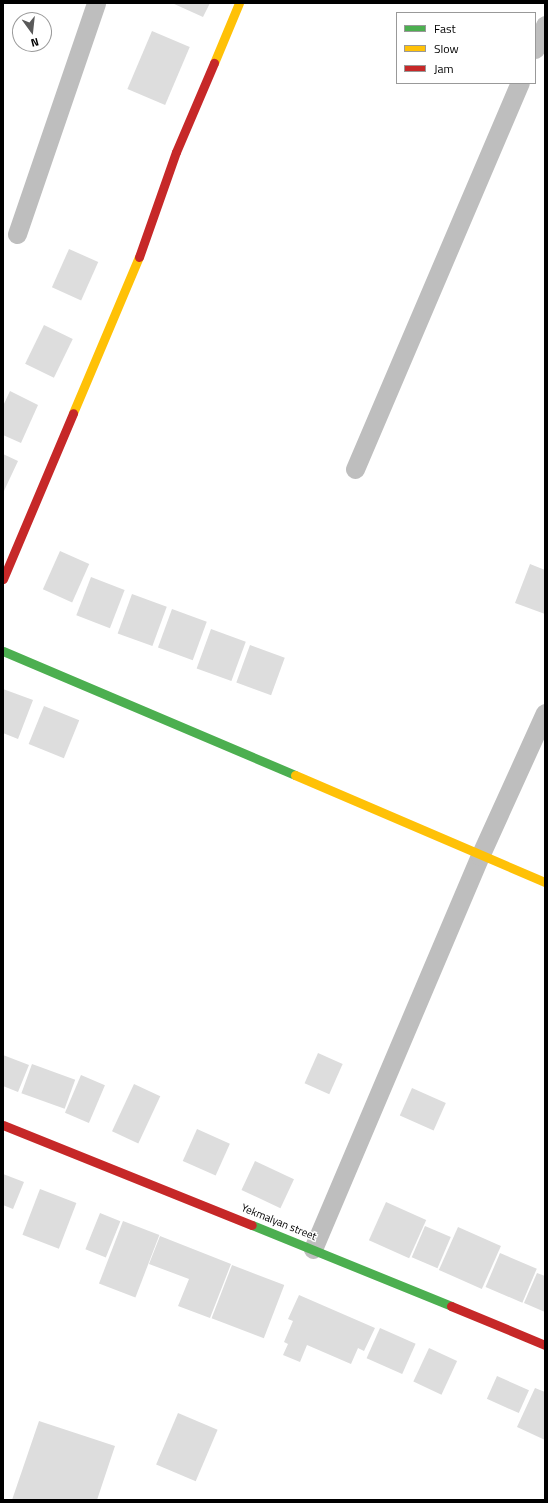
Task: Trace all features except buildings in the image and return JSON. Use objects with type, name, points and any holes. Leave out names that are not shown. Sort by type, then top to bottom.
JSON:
[{"type":"street","points":[[17,234],[96,3]]},
{"type":"street","points":[[3,579],[139,257],[176,152],[239,3]]},
{"type":"street","points":[[536,47],[545,25]]},
{"type":"street","points":[[355,469],[520,84]]},
{"type":"street","points":[[3,652],[480,856],[545,882]]},
{"type":"street","points":[[313,1249],[480,856],[545,713]]},
{"type":"street","name":"Yekmalyan street","points":[[3,1125],[313,1249],[545,1345]]},
{"type":"traffic: fast","points":[[3,651],[295,775]]},
{"type":"traffic: fast","points":[[252,1225],[451,1306]]},
{"type":"traffic: slow","points":[[214,63],[239,3]]},
{"type":"traffic: slow","points":[[73,413],[139,257]]},
{"type":"traffic: slow","points":[[295,775],[545,882]]},
{"type":"traffic: jam","points":[[139,257],[176,152],[214,63]]},
{"type":"traffic: jam","points":[[3,579],[73,413]]},
{"type":"traffic: jam","points":[[3,1125],[252,1225]]},
{"type":"traffic: jam","points":[[451,1306],[545,1345]]}]
